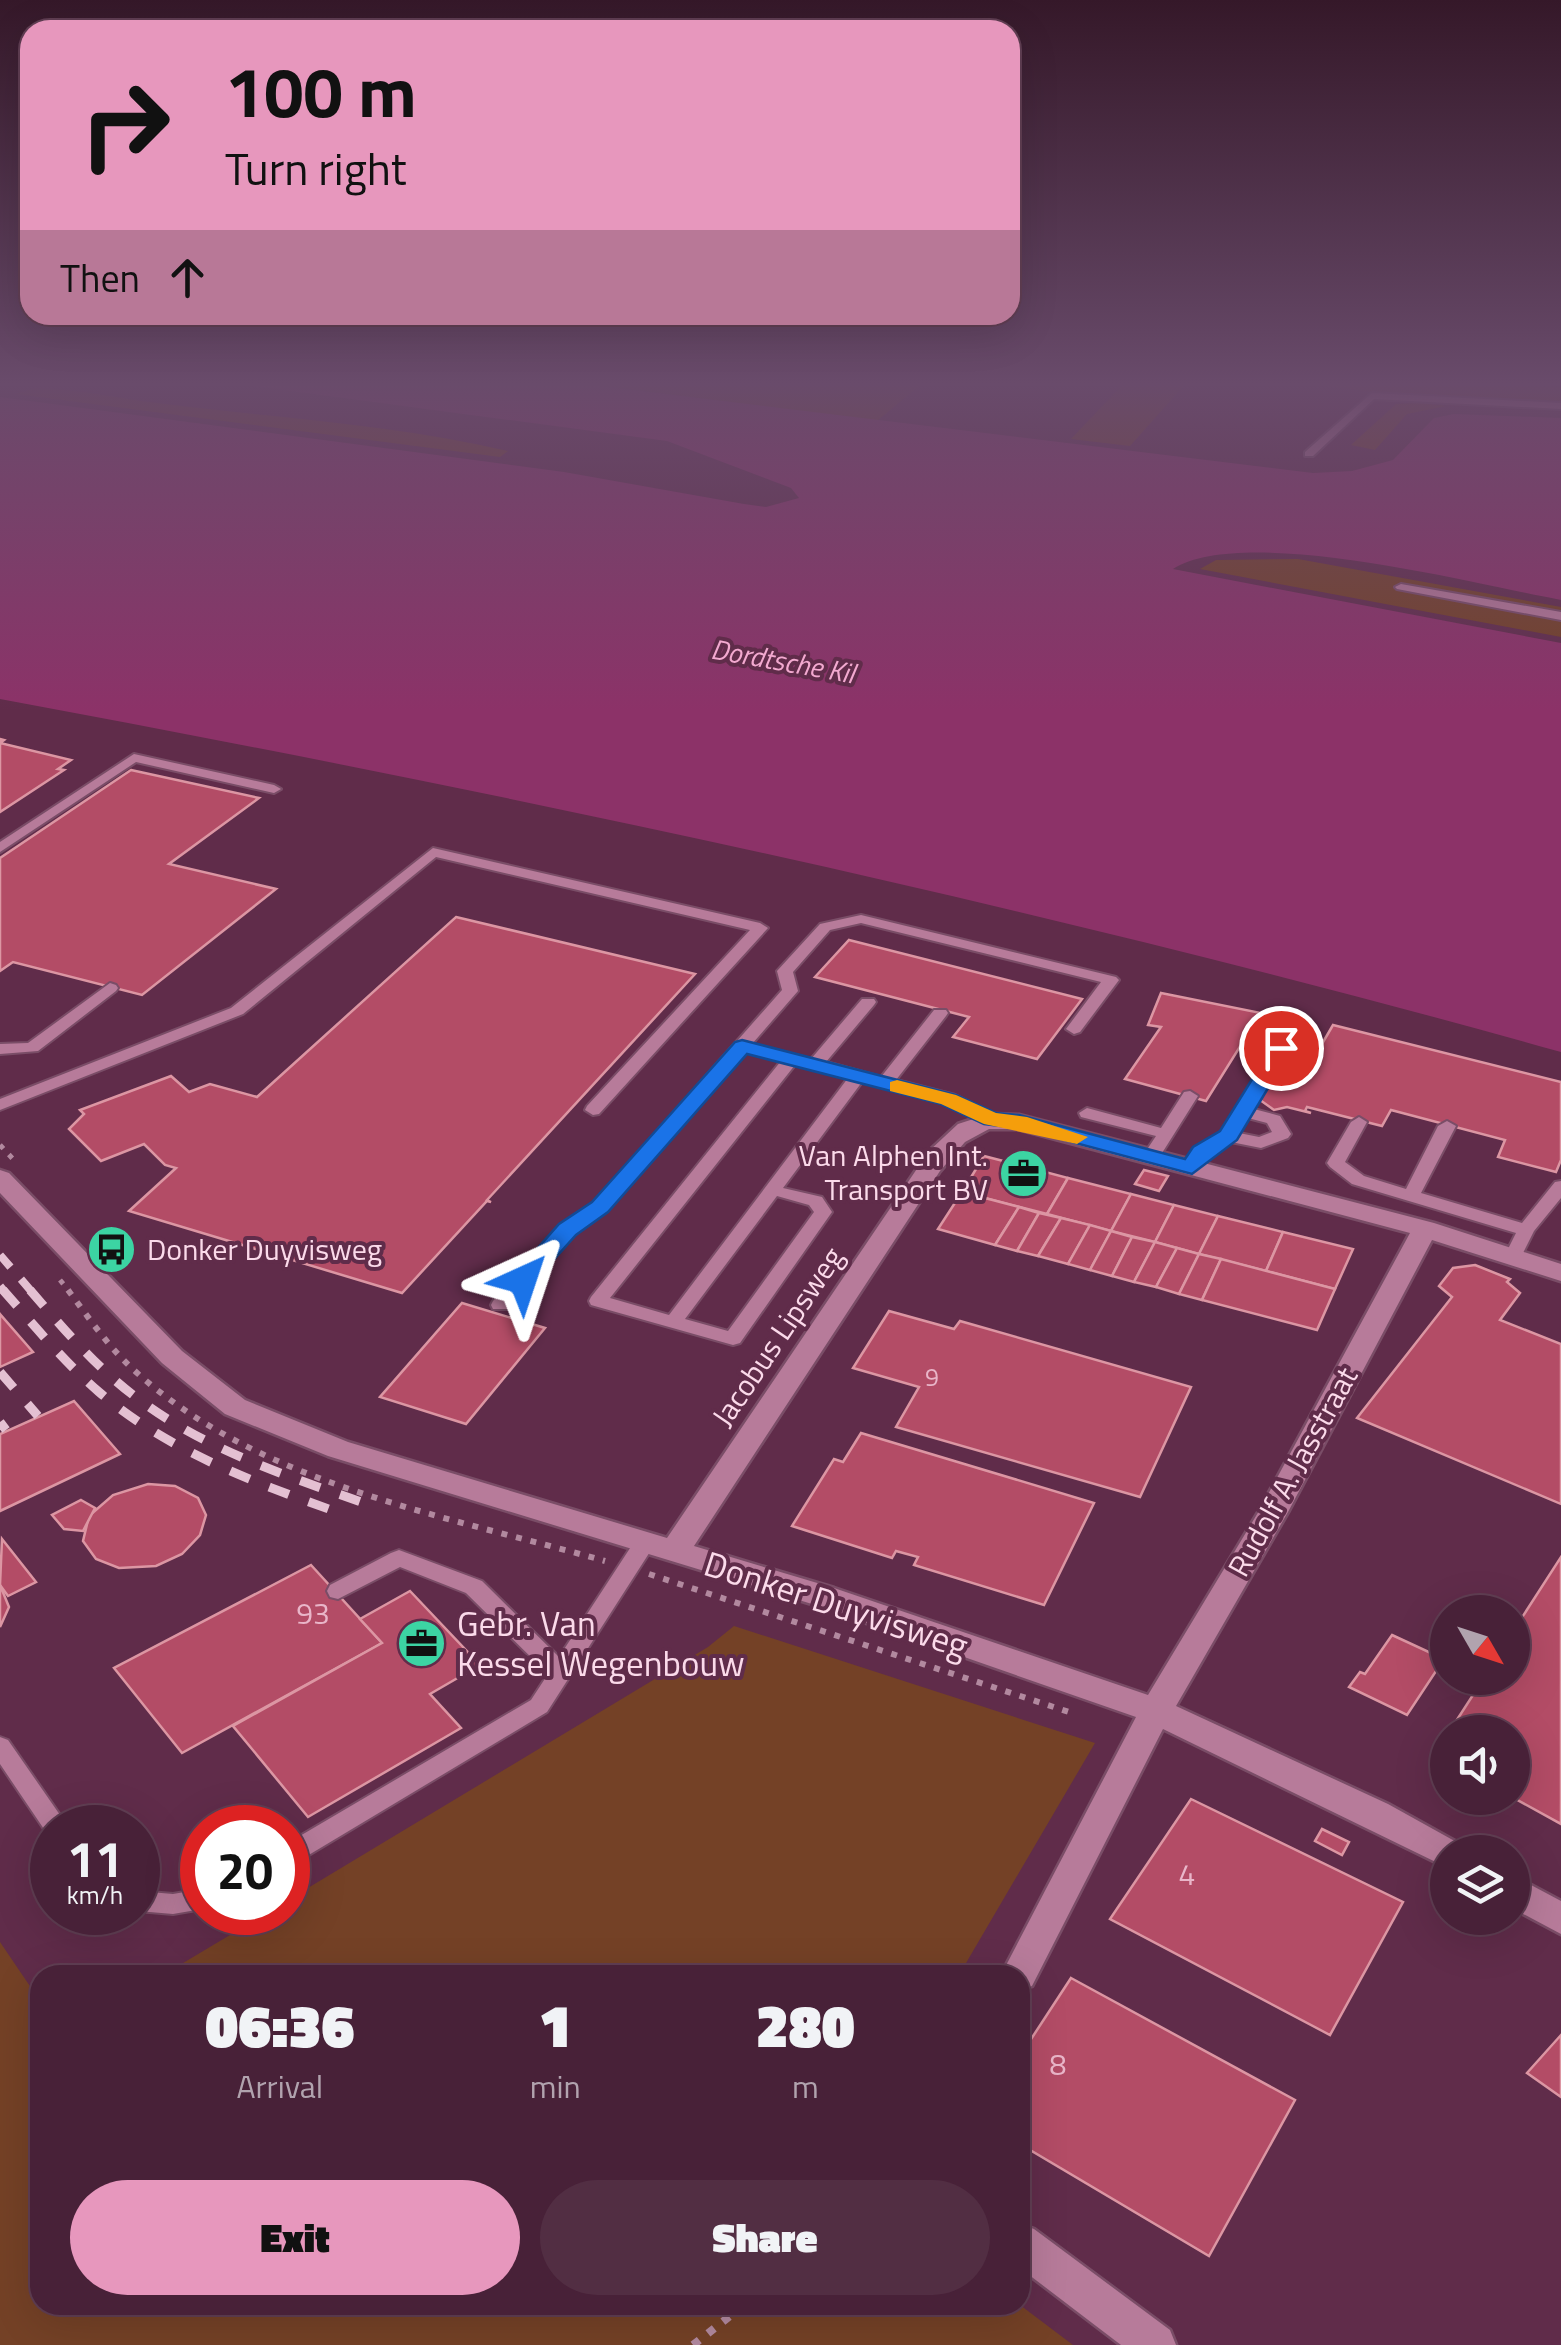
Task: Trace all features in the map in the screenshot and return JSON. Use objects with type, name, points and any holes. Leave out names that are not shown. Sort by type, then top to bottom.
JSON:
[{"type":"street","points":[[992,1120],[1158,1145],[1192,1167],[1424,1229],[1561,1273]]},
{"type":"street","name":"Jacobus Lipsweg","points":[[659,1548],[951,1137],[968,1125],[992,1120]]},
{"type":"street","name":"Donker Duyvisweg","points":[[0,1178],[172,1357],[235,1406],[338,1449],[823,1596],[1156,1711],[1376,1814],[1430,1844]]},
{"type":"street","name":"Rudolf A. Jasstraat","points":[[1024,1965],[1156,1711],[1273,1512],[1424,1229]]},
{"type":"street","points":[[1530,1901],[1561,1919]]},
{"type":"street","points":[[1030,2251],[1155,2345]]},
{"type":"lane","points":[[1401,587],[1561,616]]},
{"type":"lane","points":[[0,848],[134,758],[274,789]]},
{"type":"lane","points":[[0,1105],[238,1011],[433,852],[760,928],[593,1110]]},
{"type":"lane","points":[[500,1305],[568,1230],[600,1207],[790,991],[785,971],[825,927],[861,919],[1111,980],[1074,1029]]},
{"type":"lane","points":[[0,1049],[32,1048],[110,988]]},
{"type":"lane","points":[[816,1065],[868,1002]]},
{"type":"lane","points":[[885,1083],[940,1013]]},
{"type":"lane","points":[[1192,1167],[1201,1152],[1229,1136],[1300,1017]]},
{"type":"lane","points":[[742,1046],[948,1100],[992,1120]]},
{"type":"lane","points":[[772,1190],[816,1201],[824,1212],[733,1340],[598,1301],[791,1059]]},
{"type":"lane","points":[[673,1322],[858,1076]]},
{"type":"lane","points":[[1087,1113],[1158,1145],[1190,1096]]},
{"type":"lane","points":[[1229,1136],[1262,1142],[1282,1134],[1274,1120],[1244,1111]]},
{"type":"lane","points":[[1359,1122],[1336,1164],[1358,1180],[1526,1230]]},
{"type":"lane","points":[[1411,1196],[1447,1126]]},
{"type":"lane","points":[[1512,1257],[1526,1230],[1561,1186]]},
{"type":"lane","points":[[310,1842],[539,1706],[560,1673],[659,1548]]},
{"type":"lane","points":[[338,1591],[399,1558],[474,1587],[560,1673]]},
{"type":"lane","points":[[0,1746],[41,1805]]},
{"type":"path","points":[[693,2345],[731,2315]]},
{"type":"shaded area","points":[[1298,559],[1561,607],[1561,637],[1200,569],[1216,560]]},
{"type":"shaded area","points":[[734,1626],[1095,1743],[965,1965],[180,1965],[230,1935],[310,1935],[310,1887],[708,1647]]},
{"type":"shaded area","points":[[0,1942],[30,1986],[30,2315],[1030,2313],[1073,2345],[0,2345]]},
{"type":"water","name":"Dordtsche Kil","points":[[0,491],[673,491],[766,507],[799,498],[794,491],[1561,491],[1561,600],[1419,571],[1304,555],[1252,553],[1207,557],[1173,569],[1561,643],[1561,1052],[1174,950],[785,858],[393,775],[0,699]]},
{"type":"building","points":[[0,743],[71,760],[58,769],[64,770],[0,812]]},
{"type":"building","points":[[131,770],[259,798],[169,864],[276,889],[142,995],[13,962],[0,971],[0,858]]},
{"type":"building","points":[[456,917],[695,974],[487,1200],[491,1202],[487,1201],[402,1293],[129,1211],[176,1168],[165,1165],[144,1144],[101,1161],[69,1129],[84,1114],[80,1110],[171,1076],[189,1092],[210,1084],[257,1097]]},
{"type":"building","points":[[849,940],[1082,999],[1037,1059],[953,1037],[969,1017],[815,977]]},
{"type":"building","points":[[1161,993],[1261,1013],[1206,1101],[1125,1079],[1161,1027],[1148,1025]]},
{"type":"building","points":[[1333,1025],[1561,1082],[1561,1160],[1556,1172],[1498,1157],[1505,1140],[1391,1110],[1382,1126],[1307,1107],[1305,1111],[1311,1113],[1287,1107],[1274,1110],[1260,1100],[1284,1061],[1308,1068]]},
{"type":"building","points":[[984,1156],[1068,1178],[1047,1214],[962,1192]]},
{"type":"building","points":[[1144,1170],[1168,1176],[1159,1191],[1135,1184]]},
{"type":"building","points":[[1068,1178],[1131,1194],[1111,1231],[1047,1214]]},
{"type":"building","points":[[962,1192],[1019,1207],[995,1245],[938,1229]]},
{"type":"building","points":[[1131,1194],[1174,1205],[1155,1242],[1111,1231]]},
{"type":"building","points":[[1174,1205],[1218,1216],[1199,1254],[1155,1242]]},
{"type":"building","points":[[1019,1207],[1039,1213],[1017,1251],[995,1245]]},
{"type":"building","points":[[1039,1213],[1061,1218],[1038,1256],[1017,1251]]},
{"type":"building","points":[[1218,1216],[1283,1232],[1266,1271],[1199,1254]]},
{"type":"building","points":[[1061,1218],[1090,1225],[1068,1264],[1038,1256]]},
{"type":"building","points":[[1090,1225],[1111,1231],[1090,1270],[1068,1264]]},
{"type":"building","points":[[1111,1231],[1132,1237],[1112,1276],[1090,1270]]},
{"type":"building","points":[[1283,1232],[1353,1249],[1335,1289],[1266,1271]]},
{"type":"building","points":[[1132,1237],[1155,1242],[1134,1282],[1112,1276]]},
{"type":"building","points":[[1155,1242],[1177,1248],[1156,1287],[1134,1282]]},
{"type":"building","points":[[1177,1248],[1199,1254],[1179,1294],[1156,1287]]},
{"type":"building","points":[[1199,1254],[1221,1259],[1202,1300],[1179,1294]]},
{"type":"building","points":[[1221,1259],[1335,1289],[1317,1330],[1202,1300]]},
{"type":"building","points":[[1475,1265],[1510,1279],[1507,1282],[1520,1293],[1500,1320],[1561,1344],[1561,1504],[1357,1418],[1452,1297],[1439,1286],[1453,1268]]},
{"type":"building","points":[[462,1303],[545,1328],[466,1424],[380,1397]]},
{"type":"building","points":[[889,1311],[954,1329],[960,1321],[1191,1387],[1140,1497],[896,1427],[919,1387],[853,1368]]},
{"type":"building","points":[[0,1314],[33,1352],[0,1367]]},
{"type":"building","points":[[74,1401],[120,1454],[0,1511],[0,1434]]},
{"type":"building","points":[[861,1433],[1094,1503],[1044,1605],[914,1565],[918,1557],[896,1551],[892,1558],[792,1526],[834,1459],[843,1462]]},
{"type":"building","points":[[148,1484],[175,1486],[198,1498],[206,1515],[200,1535],[182,1554],[156,1566],[119,1568],[96,1559],[83,1541],[89,1516],[113,1495]]},
{"type":"building","points":[[81,1500],[95,1508],[83,1531],[64,1529],[52,1515]]},
{"type":"building","points":[[2,1539],[36,1582],[8,1596],[0,1585]]},
{"type":"building","points":[[1561,1557],[1561,1824],[1530,1807],[1530,1715],[1460,1715],[1473,1695],[1530,1695],[1530,1605]]},
{"type":"building","points":[[311,1565],[382,1643],[182,1753],[114,1668]]},
{"type":"building","points":[[0,1585],[9,1607],[0,1627]]},
{"type":"building","points":[[410,1591],[480,1665],[430,1694],[461,1728],[310,1816],[310,1805],[298,1805],[233,1726],[382,1643],[360,1619]]},
{"type":"building","points":[[1392,1635],[1430,1653],[1430,1680],[1407,1715],[1349,1687],[1360,1672],[1365,1674]]},
{"type":"building","points":[[1191,1799],[1403,1902],[1330,2035],[1110,1919]]},
{"type":"building","points":[[1322,1829],[1349,1842],[1342,1855],[1315,1841]]},
{"type":"building","points":[[1071,1978],[1295,2100],[1209,2256],[1030,2150],[1030,2041]]},
{"type":"building","points":[[1561,2035],[1561,2097],[1527,2073]]},
{"type":"railway","points":[[0,1255],[32,1292]]},
{"type":"railway","points":[[0,1286],[5,1292]]},
{"type":"railway","points":[[3,1290],[86,1380],[154,1432],[245,1477],[340,1513]]},
{"type":"railway","points":[[30,1290],[105,1371],[159,1414],[244,1458],[364,1503]]},
{"type":"railway","points":[[0,1372],[38,1416]]},
{"type":"railway","points":[[0,1422],[6,1430]]},
{"type":"slow traffic","points":[[897,1086],[948,1100],[992,1120],[1019,1122],[1077,1137]]},
{"type":"place","name":"Van Alphen Int. Transport BV","points":[[1023,1173]]},
{"type":"place","name":"Donker Duyvisweg","points":[[112,1250]]},
{"type":"place","name":"Gebr. Van Kessel Wegenbouw","points":[[422,1644]]},
{"type":"route","points":[[523,1280],[568,1230],[600,1207],[742,1046],[948,1100],[992,1120],[1019,1122],[1192,1167],[1201,1152],[1229,1136],[1281,1048]]}]
